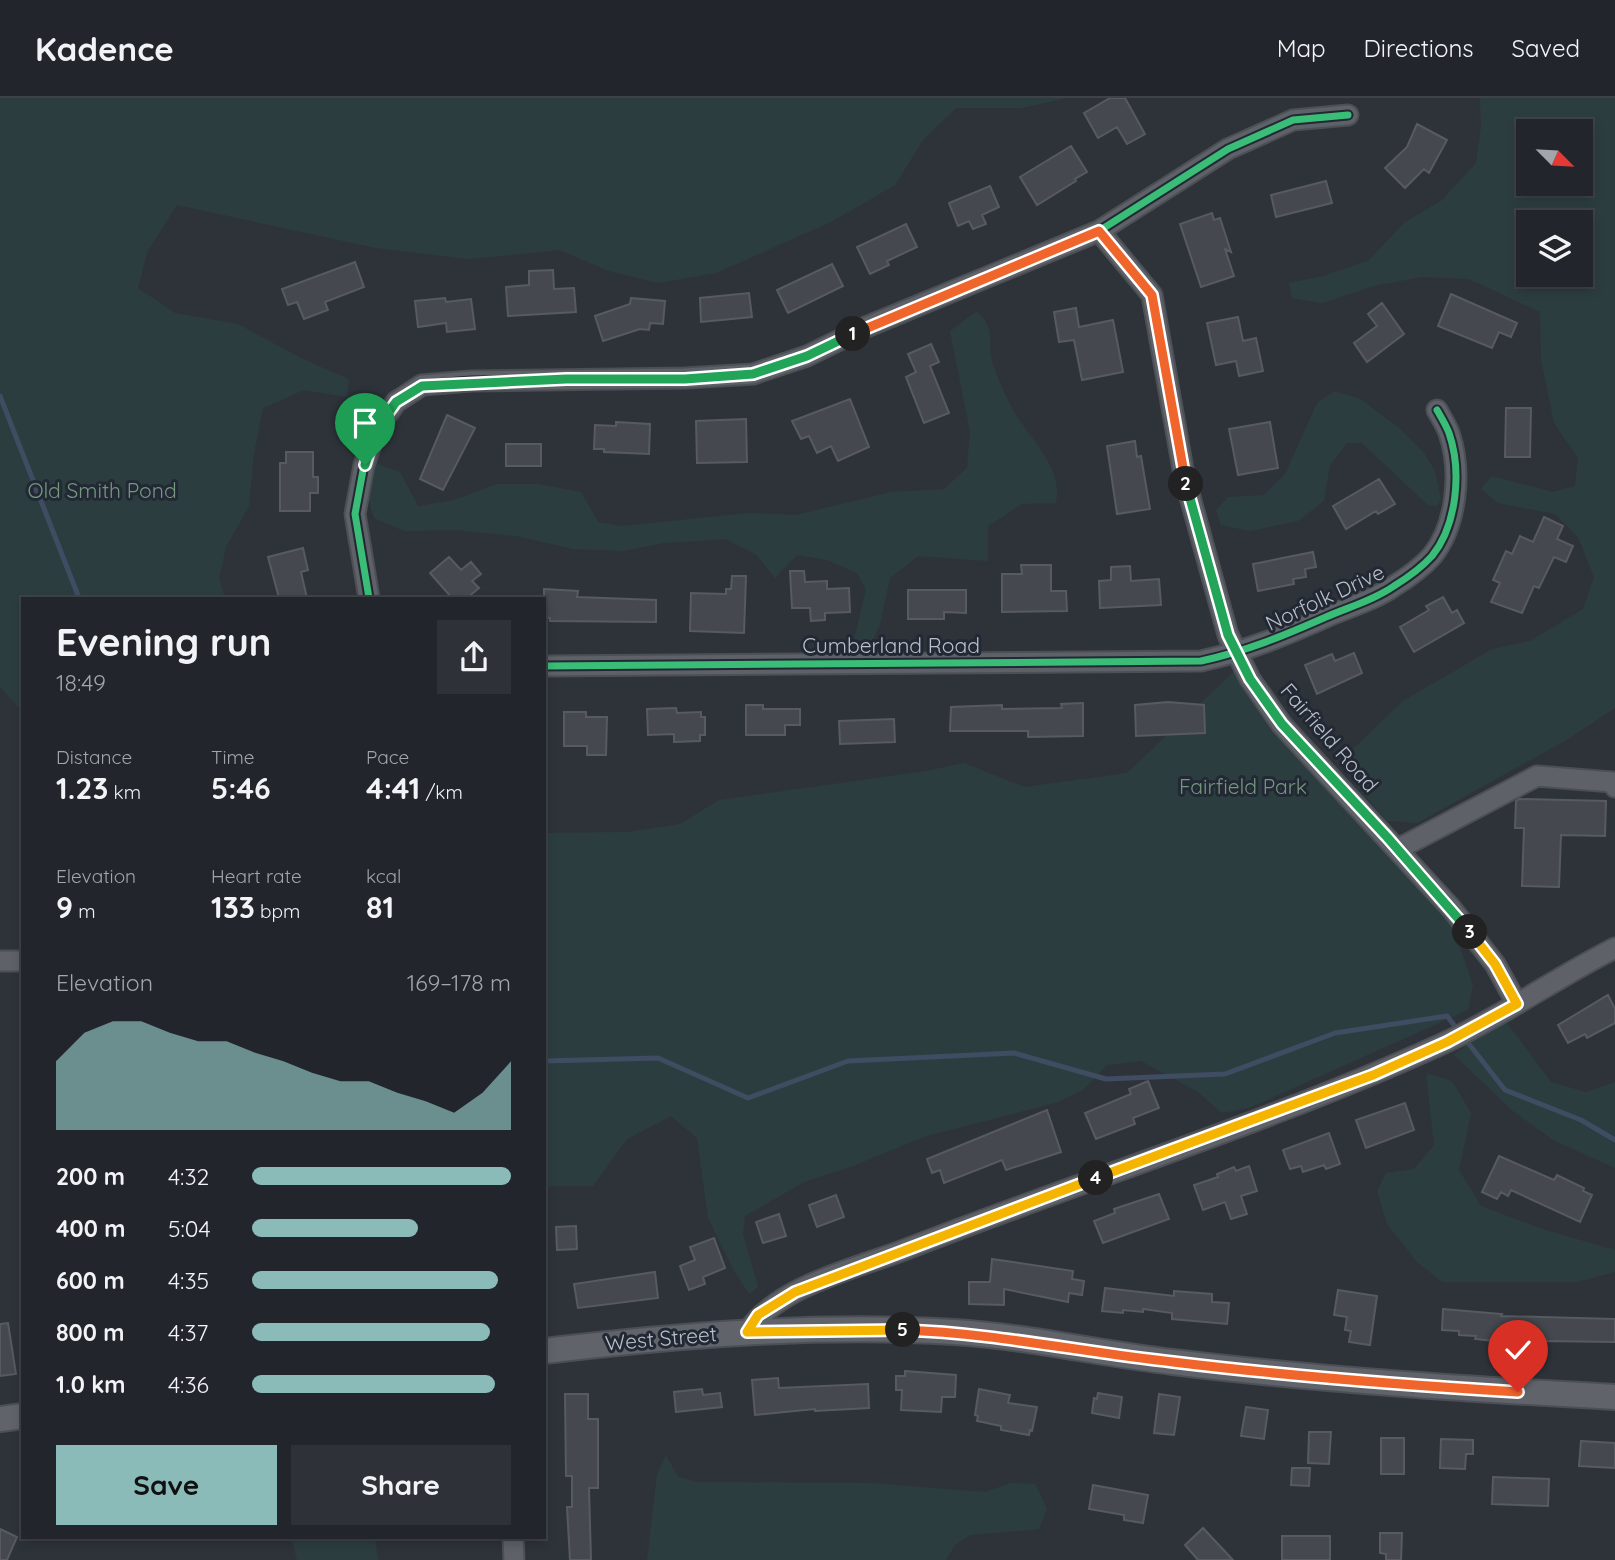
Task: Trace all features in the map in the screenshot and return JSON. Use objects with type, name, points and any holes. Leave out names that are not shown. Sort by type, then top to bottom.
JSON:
[{"type":"main road","points":[[747,1332],[860,1329],[957,1332],[1170,1362],[1326,1379],[1615,1398]]},
{"type":"main road","name":"West Street","points":[[546,1351],[747,1332]]},
{"type":"main road","points":[[0,1419],[21,1416]]},
{"type":"street","points":[[369,597],[355,514],[365,465],[376,430],[396,402],[422,386],[498,381],[685,379],[753,374],[807,356],[866,327],[1099,231],[1228,149],[1293,120],[1348,115]]},
{"type":"street","name":"Fairfield Road","points":[[1099,231],[1152,295],[1184,475],[1228,635],[1250,679],[1282,724],[1451,908],[1495,964],[1517,1004]]},
{"type":"street","name":"Norfolk Drive","points":[[1237,653],[1276,640],[1374,598],[1394,587],[1431,557],[1444,536],[1455,493],[1456,468],[1449,433],[1437,410]]},
{"type":"street","name":"Cumberland Road","points":[[546,666],[1201,661],[1237,653]]},
{"type":"street","points":[[1398,849],[1537,776],[1612,782],[1615,787]]},
{"type":"street","name":"West Street","points":[[747,1332],[758,1315],[795,1292],[981,1220],[1283,1109],[1447,1042],[1615,948]]},
{"type":"street","points":[[0,961],[21,961]]},
{"type":"street","points":[[513,1539],[514,1560]]},
{"type":"green space","name":"Old Smith Pond","points":[[0,98],[1067,98],[1022,108],[956,108],[923,140],[895,185],[831,222],[716,273],[658,283],[606,270],[560,250],[469,259],[376,248],[177,205],[147,252],[138,288],[175,313],[238,324],[301,358],[349,379],[347,397],[304,390],[263,408],[254,453],[249,506],[226,547],[219,579],[225,597],[21,597],[21,711],[0,687]]},
{"type":"green space","points":[[1480,98],[1615,98],[1615,708],[1568,739],[1417,823],[1387,821],[1353,782],[1352,750],[1403,701],[1492,649],[1530,641],[1583,609],[1594,577],[1578,537],[1555,514],[1498,503],[1481,489],[1492,476],[1553,492],[1575,486],[1578,458],[1554,423],[1541,359],[1540,312],[1469,279],[1423,277],[1377,285],[1322,303],[1292,298],[1289,283],[1323,276],[1368,261],[1404,223],[1442,200],[1476,163],[1481,127]]},
{"type":"green space","points":[[977,311],[989,330],[990,353],[1004,392],[1054,475],[1056,503],[1022,504],[988,526],[988,561],[918,556],[890,578],[880,624],[873,640],[854,640],[866,590],[857,573],[827,560],[797,555],[775,578],[757,555],[725,539],[664,543],[623,551],[573,549],[516,536],[457,530],[404,531],[374,518],[367,494],[374,463],[400,472],[418,506],[454,500],[497,484],[539,484],[581,492],[598,522],[622,526],[749,513],[796,515],[891,492],[944,489],[967,468],[970,431],[950,331]]},
{"type":"green space","points":[[1335,391],[1360,399],[1399,428],[1424,453],[1435,471],[1441,500],[1437,506],[1428,505],[1362,443],[1347,443],[1330,465],[1324,501],[1298,521],[1250,531],[1221,525],[1216,510],[1228,497],[1264,495],[1285,474],[1317,403]]},
{"type":"green space","name":"Fairfield Park","points":[[1246,660],[1448,914],[1473,985],[1468,1010],[1249,1108],[1222,1113],[1198,1092],[1141,1061],[1107,1065],[1082,1091],[1055,1103],[923,1137],[853,1166],[804,1182],[745,1216],[743,1234],[758,1287],[749,1294],[734,1271],[708,1218],[697,1138],[671,1116],[627,1139],[593,1186],[552,1186],[546,1190],[546,833],[627,832],[680,824],[719,800],[926,771],[964,763],[1024,787],[1127,773]]},
{"type":"green space","points":[[1507,1023],[1551,1082],[1586,1092],[1615,1082],[1615,1168],[1553,1140],[1513,1111],[1454,1055],[1485,1029]]},
{"type":"green space","points":[[1426,1073],[1452,1081],[1471,1113],[1459,1170],[1481,1206],[1542,1229],[1615,1250],[1615,1272],[1577,1282],[1442,1282],[1417,1262],[1387,1224],[1377,1191],[1386,1173],[1414,1169],[1434,1145]]},
{"type":"green space","points":[[666,1455],[678,1477],[698,1482],[869,1483],[985,1492],[1011,1483],[1035,1484],[1047,1509],[1039,1529],[970,1535],[955,1545],[946,1560],[647,1560],[657,1475]]},
{"type":"green space","points":[[292,1539],[375,1539],[378,1560],[297,1560]]},
{"type":"building","points":[[1110,98],[1125,98],[1145,134],[1127,144],[1117,127],[1098,138],[1084,113]]},
{"type":"building","points":[[1417,124],[1447,140],[1429,173],[1424,169],[1405,188],[1385,168],[1407,147]]},
{"type":"building","points":[[1071,146],[1087,172],[1037,205],[1020,177]]},
{"type":"building","points":[[1326,181],[1332,203],[1276,217],[1271,195]]},
{"type":"building","points":[[990,186],[999,207],[982,215],[986,224],[973,229],[969,221],[958,226],[949,203]]},
{"type":"building","points":[[1212,213],[1214,220],[1220,218],[1231,252],[1225,249],[1234,276],[1201,287],[1180,224]]},
{"type":"building","points":[[906,224],[917,247],[887,261],[889,265],[870,274],[857,247]]},
{"type":"building","points":[[355,262],[364,287],[325,302],[328,310],[304,319],[297,302],[288,305],[282,289]]},
{"type":"building","points":[[832,264],[843,286],[788,313],[777,290]]},
{"type":"building","points":[[553,270],[554,289],[574,288],[576,312],[508,316],[506,287],[529,285],[529,271]]},
{"type":"building","points":[[749,293],[752,317],[701,322],[700,298]]},
{"type":"building","points":[[1451,294],[1517,323],[1511,337],[1499,332],[1492,348],[1438,326]]},
{"type":"building","points":[[445,298],[446,302],[471,299],[475,329],[447,332],[446,323],[418,327],[415,301]]},
{"type":"building","points":[[631,298],[665,301],[663,324],[650,323],[649,330],[640,329],[603,341],[595,316],[630,304]]},
{"type":"building","points":[[1382,303],[1404,334],[1367,362],[1354,343],[1377,326],[1368,314]]},
{"type":"building","points":[[1076,308],[1079,327],[1113,320],[1123,372],[1082,380],[1074,340],[1059,342],[1054,312]]},
{"type":"building","points":[[1238,317],[1243,341],[1256,338],[1263,371],[1239,376],[1236,361],[1216,365],[1207,323]]},
{"type":"building","points":[[931,344],[939,362],[930,366],[949,413],[924,423],[906,377],[916,372],[908,354]]},
{"type":"building","points":[[850,399],[869,447],[838,461],[831,446],[817,453],[809,436],[801,439],[792,421]]},
{"type":"building","points":[[1506,408],[1531,408],[1530,457],[1505,457]]},
{"type":"building","points":[[447,415],[475,428],[443,490],[420,479]]},
{"type":"building","points":[[746,419],[747,462],[697,463],[696,421]]},
{"type":"building","points":[[616,422],[650,424],[649,454],[594,449],[595,425],[616,426]]},
{"type":"building","points":[[1270,422],[1278,468],[1238,475],[1229,429]]},
{"type":"building","points":[[1135,441],[1137,457],[1141,456],[1150,509],[1117,514],[1107,446]]},
{"type":"building","points":[[506,444],[541,444],[541,466],[506,466]]},
{"type":"building","points":[[286,452],[313,452],[313,477],[318,477],[318,493],[310,493],[310,511],[280,511],[280,463],[286,463]]},
{"type":"building","points":[[1379,479],[1395,504],[1378,514],[1376,511],[1346,529],[1333,506]]},
{"type":"building","points":[[1544,517],[1563,526],[1557,539],[1573,546],[1566,562],[1554,557],[1539,588],[1534,586],[1522,613],[1491,602],[1500,583],[1493,580],[1506,551],[1512,554],[1520,536],[1533,542]]},
{"type":"building","points":[[303,548],[308,570],[301,572],[307,597],[279,597],[268,557]]},
{"type":"building","points":[[1313,552],[1316,567],[1305,569],[1306,577],[1293,579],[1294,584],[1258,591],[1253,564]]},
{"type":"building","points":[[449,557],[461,570],[471,562],[481,574],[472,581],[479,588],[468,597],[451,597],[430,573]]},
{"type":"building","points":[[1021,565],[1051,565],[1051,591],[1066,591],[1067,611],[1002,612],[1002,574],[1022,574]]},
{"type":"building","points":[[1130,566],[1131,581],[1159,579],[1161,605],[1100,608],[1099,581],[1111,580],[1111,567]]},
{"type":"building","points":[[790,571],[804,571],[805,582],[827,581],[827,589],[849,588],[850,612],[825,613],[825,620],[811,621],[810,608],[792,608]]},
{"type":"building","points":[[732,576],[746,576],[744,633],[690,631],[691,593],[726,594],[726,589],[731,589]]},
{"type":"building","points":[[544,589],[578,591],[577,597],[656,600],[656,622],[550,621],[550,618],[546,617]]},
{"type":"building","points":[[908,590],[966,590],[966,613],[944,612],[944,619],[908,619]]},
{"type":"building","points":[[1443,597],[1452,613],[1457,610],[1464,623],[1414,652],[1400,627],[1429,610],[1426,606]]},
{"type":"building","points":[[1354,653],[1362,673],[1317,694],[1305,665],[1332,654],[1335,661]]},
{"type":"building","points":[[1168,702],[1204,705],[1205,733],[1136,736],[1135,705]]},
{"type":"building","points":[[1083,703],[1083,736],[1028,737],[1028,731],[950,731],[951,707],[1002,705],[1002,709],[1062,708],[1061,704]]},
{"type":"building","points":[[746,705],[763,705],[763,709],[800,709],[800,725],[785,725],[785,735],[746,735]]},
{"type":"building","points":[[676,708],[677,713],[701,712],[701,717],[705,717],[705,735],[700,735],[700,741],[674,742],[674,734],[648,735],[647,709]]},
{"type":"building","points":[[564,712],[586,712],[586,717],[607,717],[606,755],[587,755],[587,746],[564,746]]},
{"type":"building","points":[[894,719],[895,742],[840,744],[839,721]]},
{"type":"building","points":[[1516,801],[1606,801],[1605,836],[1561,835],[1559,887],[1522,886],[1524,828],[1515,828]]},
{"type":"building","points":[[1608,995],[1615,1009],[1615,1023],[1587,1038],[1585,1034],[1568,1043],[1558,1025]]},
{"type":"building","points":[[1148,1081],[1159,1108],[1133,1118],[1135,1124],[1096,1139],[1085,1113],[1131,1094],[1129,1089]]},
{"type":"building","points":[[1405,1103],[1414,1130],[1366,1148],[1356,1120]]},
{"type":"building","points":[[1047,1110],[1061,1152],[1006,1170],[1002,1160],[944,1183],[940,1170],[932,1173],[927,1159]]},
{"type":"building","points":[[1329,1133],[1340,1164],[1326,1169],[1324,1165],[1303,1172],[1301,1166],[1290,1169],[1283,1150]]},
{"type":"building","points":[[1499,1156],[1554,1180],[1557,1175],[1584,1188],[1583,1191],[1592,1195],[1580,1222],[1511,1190],[1508,1196],[1501,1192],[1497,1199],[1482,1192]]},
{"type":"building","points":[[1249,1166],[1257,1191],[1241,1196],[1247,1214],[1231,1219],[1225,1202],[1203,1210],[1194,1185],[1218,1177],[1217,1174],[1234,1167],[1236,1171]]},
{"type":"building","points":[[1159,1194],[1169,1219],[1103,1243],[1094,1221],[1115,1213],[1114,1209]]},
{"type":"building","points":[[836,1195],[844,1217],[817,1227],[809,1205]]},
{"type":"building","points":[[779,1214],[786,1236],[763,1243],[756,1222]]},
{"type":"building","points":[[576,1226],[577,1249],[557,1250],[556,1227]]},
{"type":"building","points":[[714,1238],[725,1268],[703,1277],[705,1284],[689,1290],[680,1266],[695,1260],[690,1247]]},
{"type":"building","points":[[992,1259],[1073,1271],[1072,1279],[1084,1281],[1082,1295],[1069,1293],[1068,1302],[1004,1289],[1004,1305],[969,1304],[969,1282],[990,1282]]},
{"type":"building","points":[[655,1272],[658,1298],[578,1308],[574,1284]]},
{"type":"building","points":[[1105,1288],[1174,1296],[1174,1291],[1212,1294],[1212,1302],[1229,1303],[1227,1324],[1172,1319],[1172,1313],[1143,1309],[1143,1312],[1123,1310],[1123,1313],[1102,1311]]},
{"type":"building","points":[[1338,1290],[1377,1296],[1370,1345],[1349,1342],[1351,1331],[1345,1330],[1347,1317],[1334,1315]]},
{"type":"building","points":[[1443,1309],[1502,1314],[1501,1316],[1615,1319],[1615,1342],[1542,1341],[1541,1346],[1475,1339],[1476,1336],[1459,1335],[1459,1331],[1442,1330]]},
{"type":"building","points":[[8,1323],[16,1374],[0,1376],[0,1324]]},
{"type":"building","points":[[905,1371],[956,1375],[955,1397],[942,1397],[941,1412],[901,1410],[902,1390],[896,1390],[896,1376],[905,1376]]},
{"type":"building","points":[[778,1378],[779,1388],[868,1384],[869,1408],[815,1409],[755,1415],[752,1380]]},
{"type":"building","points":[[702,1389],[703,1395],[720,1393],[722,1407],[676,1412],[674,1392]]},
{"type":"building","points":[[979,1389],[1010,1395],[1008,1403],[1037,1407],[1029,1435],[1001,1430],[1001,1426],[977,1421],[978,1416],[975,1415]]},
{"type":"building","points":[[1098,1393],[1122,1397],[1119,1418],[1092,1413],[1094,1398],[1097,1399]]},
{"type":"building","points":[[565,1394],[588,1394],[588,1419],[598,1419],[598,1488],[589,1488],[591,1560],[570,1560],[567,1507],[572,1507],[572,1476],[566,1476]]},
{"type":"building","points":[[1159,1394],[1180,1397],[1174,1435],[1154,1433]]},
{"type":"building","points":[[1246,1407],[1268,1410],[1264,1439],[1241,1436]]},
{"type":"building","points":[[1309,1432],[1331,1432],[1329,1464],[1308,1463]]},
{"type":"building","points":[[1381,1438],[1404,1438],[1404,1474],[1381,1474]]},
{"type":"building","points":[[1441,1439],[1473,1440],[1473,1454],[1466,1454],[1465,1469],[1440,1468]]},
{"type":"building","points":[[1581,1441],[1615,1443],[1615,1468],[1579,1466]]},
{"type":"building","points":[[1292,1468],[1310,1468],[1309,1486],[1291,1485]]},
{"type":"building","points":[[1493,1477],[1549,1479],[1548,1506],[1492,1504]]},
{"type":"building","points":[[1093,1485],[1148,1495],[1143,1523],[1124,1520],[1124,1515],[1089,1509]]},
{"type":"building","points":[[1203,1528],[1233,1560],[1198,1560],[1185,1545]]},
{"type":"building","points":[[0,1529],[17,1537],[7,1560],[0,1560]]},
{"type":"building","points":[[1380,1533],[1402,1533],[1401,1560],[1386,1560],[1386,1554],[1380,1553]]},
{"type":"building","points":[[1282,1536],[1330,1536],[1330,1560],[1282,1560]]},
{"type":"waterway","points":[[0,396],[79,597]]},
{"type":"waterway","points":[[546,1061],[658,1058],[748,1098],[848,1061],[1014,1053],[1106,1079],[1225,1074],[1335,1033],[1447,1016],[1505,1090],[1581,1120],[1615,1140]]},
{"type":"cycle path","points":[[369,597],[355,514],[364,465],[376,430],[396,402],[422,385],[471,381],[685,378],[753,374],[807,356],[866,327],[1099,231],[1228,149],[1293,120],[1348,115]]},
{"type":"cycle path","points":[[546,666],[1201,661],[1234,653],[1280,637],[1378,595],[1409,576],[1432,556],[1447,529],[1456,480],[1453,448],[1448,430],[1437,410]]},
{"type":"route","points":[[365,465],[376,430],[396,402],[422,386],[566,379],[685,379],[753,374],[807,356],[866,327],[1099,231],[1152,295],[1184,475],[1228,635],[1250,679],[1282,724],[1451,908],[1495,964],[1517,1004],[1447,1042],[1373,1075],[795,1292],[758,1315],[747,1332],[819,1329],[957,1332],[1170,1362],[1326,1379],[1518,1392]]}]
